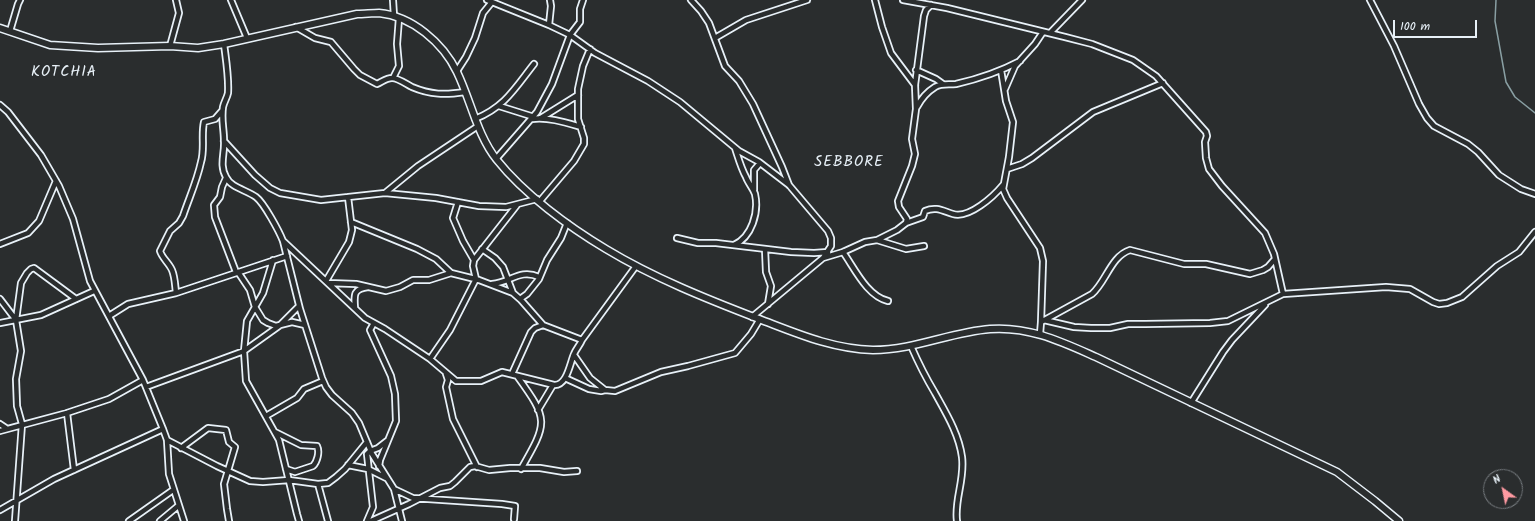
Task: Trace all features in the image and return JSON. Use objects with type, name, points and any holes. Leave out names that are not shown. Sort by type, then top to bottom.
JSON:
[{"type":"main road","points":[[0,28],[50,45],[98,48],[170,46],[198,48],[224,44],[357,14],[378,13],[397,17],[423,32],[436,42],[445,53],[457,71],[483,139],[496,159],[508,173],[538,200],[567,223],[605,249],[636,266],[752,317],[812,340],[848,348],[885,350],[911,346],[989,329],[1014,330],[1040,334],[1064,342],[1337,472],[1399,521]]},
{"type":"street","points":[[10,31],[20,0]]},
{"type":"street","points":[[170,46],[179,13],[176,0]]},
{"type":"street","points":[[232,0],[247,38]]},
{"type":"street","points":[[392,78],[399,66],[397,17],[393,0]]},
{"type":"street","points":[[487,0],[570,35],[590,49],[648,80],[680,102],[735,148],[789,185],[828,231],[831,238],[831,246],[823,258],[752,317]]},
{"type":"street","points":[[549,25],[551,6],[550,0]]},
{"type":"street","points":[[496,159],[533,118],[552,84],[570,35],[580,22],[580,9],[583,0]]},
{"type":"street","points":[[692,0],[708,23],[725,66],[739,81],[761,120],[789,185]]},
{"type":"street","points":[[715,38],[746,20],[800,4],[807,0]]},
{"type":"street","points":[[875,0],[882,27],[892,53],[915,85]]},
{"type":"street","points":[[903,0],[947,8],[1092,44],[1133,60],[1146,68],[1162,83],[1206,132],[1206,158],[1210,169],[1231,196],[1265,234],[1275,259],[1283,294]]},
{"type":"street","points":[[1050,33],[1082,0]]},
{"type":"street","points":[[1370,0],[1394,46],[1419,104],[1427,118],[1434,126],[1468,144],[1478,152],[1499,175],[1521,188],[1535,194]]},
{"type":"street","points":[[457,71],[472,44],[483,13],[492,2]]},
{"type":"street","points":[[923,4],[926,10]]},
{"type":"street","points":[[906,223],[907,219],[899,207],[898,201],[912,166],[915,154],[912,139],[916,109],[916,70],[926,10],[931,5]]},
{"type":"street","points":[[296,27],[315,38],[331,42],[354,69],[377,84],[392,78],[420,90],[442,95],[465,92]]},
{"type":"street","points":[[1005,89],[1015,66],[1035,44],[1042,32]]},
{"type":"street","points":[[224,44],[228,95],[223,110],[221,124],[224,141],[222,155],[223,168],[226,178],[232,184],[258,198],[278,231],[283,241],[304,325],[323,381],[332,395],[352,413],[359,423],[370,450],[394,489],[402,521]]},
{"type":"street","points":[[224,141],[270,188],[280,193],[321,200],[385,193],[436,198],[479,206],[506,207],[538,200],[574,160],[584,144],[584,138],[578,120],[578,95],[583,66],[590,49]]},
{"type":"street","points":[[916,109],[921,99],[929,92],[943,84],[957,84],[1001,70],[1020,61]]},
{"type":"street","points":[[475,118],[488,114],[499,106],[534,64]]},
{"type":"street","points":[[916,70],[936,79],[943,84]]},
{"type":"street","points":[[1001,70],[1006,100],[1013,122],[1009,157],[1003,189],[1007,198],[1040,248],[1043,261],[1042,321],[1040,334]]},
{"type":"street","points":[[1007,169],[1022,164],[1032,158],[1093,112],[1162,83]]},
{"type":"street","points":[[541,118],[578,95]]},
{"type":"street","points":[[0,105],[8,112],[41,155],[56,180],[73,219],[94,291],[143,380],[164,428],[167,440],[169,474],[184,521]]},
{"type":"street","points":[[499,106],[533,118],[566,122],[580,127]]},
{"type":"street","points":[[176,293],[172,269],[162,256],[160,250],[170,231],[179,223],[183,216],[202,162],[204,122],[215,119],[223,110]]},
{"type":"street","points":[[385,193],[418,166],[478,126]]},
{"type":"street","points":[[735,148],[742,170],[754,190]]},
{"type":"street","points":[[732,245],[740,241],[753,225],[756,201],[754,190],[754,170],[760,164]]},
{"type":"street","points":[[226,178],[220,197],[214,205],[215,217],[237,272],[250,290],[256,307],[263,320],[279,326],[292,322],[304,325]]},
{"type":"street","points":[[0,244],[28,233],[39,221],[56,180]]},
{"type":"street","points":[[823,258],[843,252],[865,242],[876,240],[897,230],[906,223],[923,217],[926,211],[930,209],[939,208],[958,214],[975,209],[997,192],[1004,183]]},
{"type":"street","points":[[327,282],[349,242],[352,230],[348,197]]},
{"type":"street","points":[[458,202],[453,214],[454,220],[463,241],[474,260]]},
{"type":"street","points":[[430,359],[450,330],[476,280],[473,266],[474,260],[518,204]]},
{"type":"street","points":[[351,222],[418,249],[436,259],[451,273],[513,293],[543,325],[582,340]]},
{"type":"street","points":[[520,299],[527,294],[539,278],[547,260],[561,238],[567,223]]},
{"type":"street","points":[[1042,321],[1074,327],[1091,328],[1110,328],[1128,324],[1210,323],[1228,321],[1268,303],[1283,294],[1321,290],[1392,287],[1410,289],[1439,304],[1447,303],[1462,297],[1497,266],[1519,252],[1535,232]]},
{"type":"street","points":[[677,238],[698,243],[716,243],[802,253],[828,252]]},
{"type":"street","points":[[876,240],[906,249],[924,246]]},
{"type":"street","points":[[283,241],[365,318],[430,359],[456,381],[481,381],[502,372],[553,385],[562,383],[582,340],[636,266]]},
{"type":"street","points":[[482,249],[495,258],[503,267],[513,293]]},
{"type":"street","points":[[765,249],[766,272],[771,286],[768,304]]},
{"type":"street","points":[[1042,321],[1092,294],[1099,288],[1102,281],[1123,252],[1130,250],[1184,264],[1206,264],[1250,274],[1268,267],[1275,259]]},
{"type":"street","points":[[843,252],[873,293],[888,301]]},
{"type":"street","points":[[109,316],[128,304],[176,293],[287,256]]},
{"type":"street","points":[[273,260],[263,293],[247,321],[244,351],[246,381],[279,440],[299,521]]},
{"type":"street","points":[[15,521],[22,424],[17,406],[16,378],[21,351],[16,320],[21,283],[24,276],[34,268],[76,299]]},
{"type":"street","points":[[327,282],[344,282],[388,291],[413,280],[429,280],[451,273]]},
{"type":"street","points":[[489,284],[504,283],[508,280],[526,274],[539,278]]},
{"type":"street","points":[[355,308],[354,300],[356,291],[358,289],[372,287]]},
{"type":"street","points":[[0,323],[41,315],[94,291]]},
{"type":"street","points":[[526,306],[525,301],[527,294]]},
{"type":"street","points":[[0,299],[16,320]]},
{"type":"street","points":[[1191,403],[1228,346],[1268,303]]},
{"type":"street","points":[[146,387],[244,351],[279,326],[299,306]]},
{"type":"street","points":[[565,378],[589,389],[615,391],[660,372],[735,353],[752,334],[760,319]]},
{"type":"street","points":[[374,323],[370,330],[391,376],[395,394],[396,421],[379,466]]},
{"type":"street","points":[[512,374],[531,332],[535,328],[543,325]]},
{"type":"street","points":[[911,346],[921,369],[953,426],[962,456],[962,479],[955,513],[957,521]]},
{"type":"street","points":[[574,355],[590,378],[605,390]]},
{"type":"street","points":[[445,372],[448,380],[446,387],[453,419],[477,467]]},
{"type":"street","points":[[518,376],[533,396],[542,422],[540,433],[521,469]]},
{"type":"street","points":[[0,431],[6,428],[67,413],[109,399],[143,380]]},
{"type":"street","points":[[266,416],[297,398],[304,388],[323,381]]},
{"type":"street","points":[[538,410],[553,385]]},
{"type":"street","points":[[67,413],[74,470]]},
{"type":"street","points":[[0,424],[6,428]]},
{"type":"street","points":[[0,510],[74,470],[164,428]]},
{"type":"street","points":[[181,448],[208,428],[226,429],[229,442],[235,447],[224,484],[229,521]]},
{"type":"street","points":[[275,432],[301,445],[317,446],[318,448],[318,455],[313,466],[295,472],[286,469]]},
{"type":"street","points":[[167,440],[250,481],[263,482],[289,480],[318,484],[328,483],[348,465],[367,442]]},
{"type":"street","points":[[367,521],[373,507],[367,454],[370,450],[378,448],[389,440]]},
{"type":"street","points":[[348,465],[368,469],[386,478]]},
{"type":"street","points":[[371,521],[440,488],[456,482],[470,466],[489,470],[540,468],[564,472],[577,471]]},
{"type":"street","points":[[318,484],[328,521]]},
{"type":"street","points":[[394,489],[418,499],[515,506],[514,519]]},
{"type":"street","points":[[129,521],[173,490]]},
{"type":"street","points":[[160,521],[178,506]]},
{"type":"street","points":[[181,514],[181,521]]},
{"type":"waterway","points":[[1496,0],[1495,21],[1506,82],[1515,97],[1535,113]]},
{"type":"district","name":"KOTCHIA","points":[[64,73]]},
{"type":"district","name":"SEBBORE","points":[[849,163]]}]
